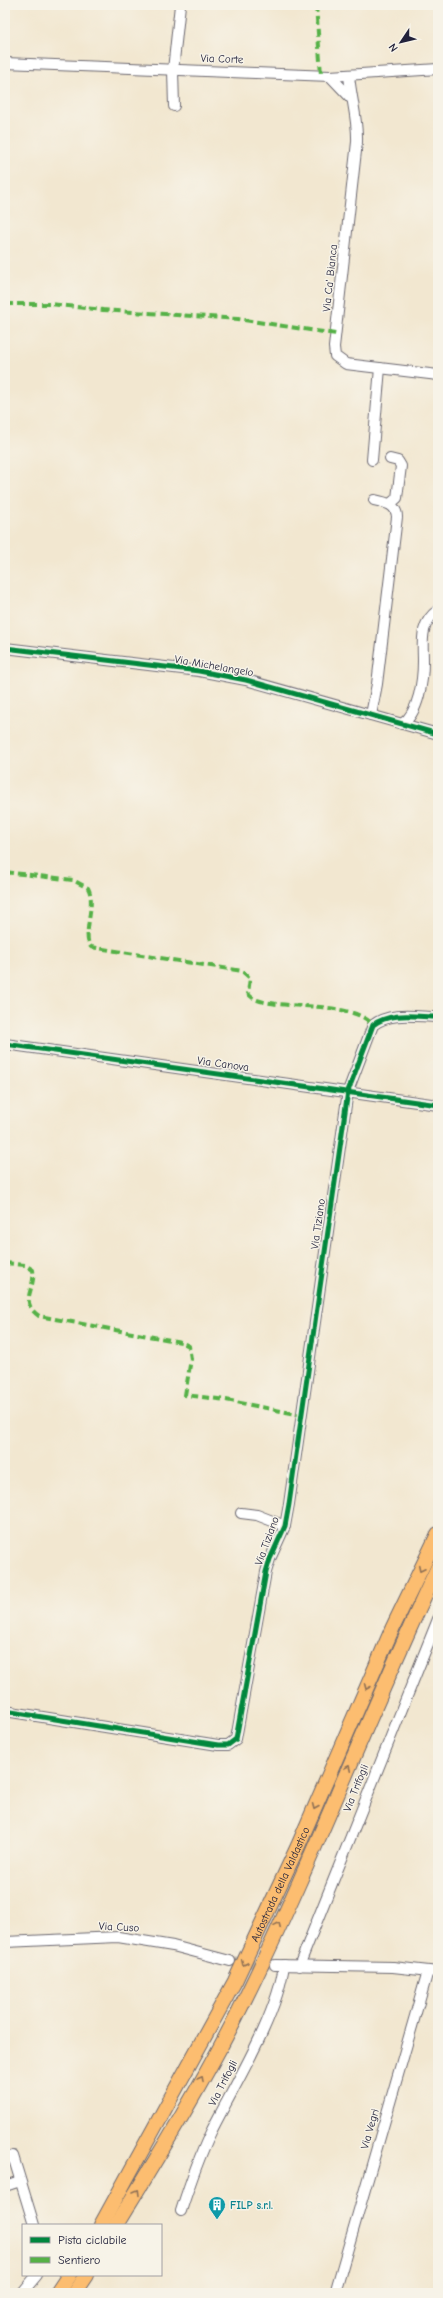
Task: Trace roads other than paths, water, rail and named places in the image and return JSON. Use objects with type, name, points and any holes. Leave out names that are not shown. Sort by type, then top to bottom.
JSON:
[{"type":"highway","name":"Autostrada della Valdastico","points":[[101,2224],[235,1982],[298,1846],[393,1627],[438,1534]]},
{"type":"highway","name":"Autostrada della Valdastico","points":[[117,2224],[153,2164],[243,2002],[408,1630],[438,1567]]},
{"type":"highway","points":[[56,2293],[67,2276]]},
{"type":"highway","points":[[74,2293],[85,2276]]},
{"type":"street","points":[[174,106],[173,70],[180,5]]},
{"type":"street","name":"Via Corte","points":[[5,63],[330,76],[438,69]]},
{"type":"street","name":"Via Ca' Bianca","points":[[349,75],[351,98],[358,122],[357,142],[334,351],[339,360],[346,364],[438,375]]},
{"type":"street","name":"Via Ca' Bianca","points":[[330,76],[351,98]]},
{"type":"street","points":[[372,460],[380,368]]},
{"type":"street","points":[[390,459],[398,461],[401,466],[397,498],[390,504]]},
{"type":"street","points":[[371,715],[397,522],[396,510],[390,504],[374,500]]},
{"type":"street","points":[[402,724],[411,715],[418,695],[424,662],[422,642],[425,627],[438,610]]},
{"type":"street","name":"Via Michelangelo","points":[[5,648],[199,671],[246,680],[438,734]]},
{"type":"street","points":[[348,1091],[373,1025],[381,1020],[394,1016],[438,1017]]},
{"type":"street","name":"Via Canova","points":[[5,1044],[348,1091],[438,1105]]},
{"type":"street","name":"Via Tiziano","points":[[5,1711],[218,1745],[232,1744],[236,1739],[268,1566],[285,1526],[348,1091]]},
{"type":"street","points":[[241,1513],[257,1515],[285,1526]]},
{"type":"street","name":"Via Trifogli","points":[[181,2211],[196,2164],[270,2014],[283,1976],[280,1965],[299,1966],[377,1767],[438,1620]]},
{"type":"street","name":"Via Cuso","points":[[5,1942],[118,1937],[173,1946],[230,1961]]},
{"type":"street","points":[[299,1966],[393,1967],[433,1971]]},
{"type":"street","name":"Via Vegri","points":[[336,2293],[433,1971]]},
{"type":"street","points":[[5,2159],[13,2156],[34,2224]]},
{"type":"street","points":[[5,2186],[20,2181]]},
{"type":"street","points":[[22,2293],[36,2276]]},
{"type":"tunnel","points":[[230,1961],[275,1965]]},
{"type":"place","name":"FILP s.r.l.","points":[[217,2220]]}]
